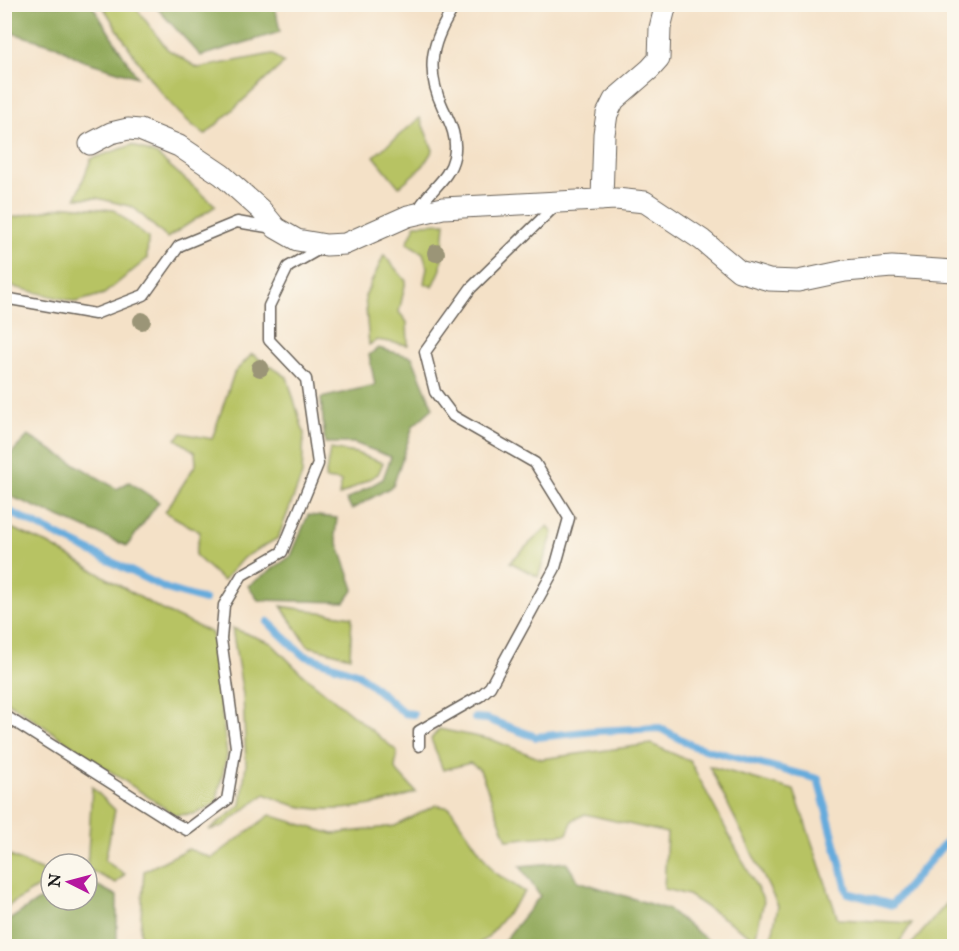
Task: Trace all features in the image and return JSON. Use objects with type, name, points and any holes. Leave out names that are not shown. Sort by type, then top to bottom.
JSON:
[{"type":"street","points":[[602,200],[604,134],[607,114],[614,100],[659,59],[660,28],[666,4]]},
{"type":"street","points":[[90,144],[111,133],[128,129],[140,130],[179,146],[222,175],[261,210],[276,228],[297,240],[326,245],[345,244],[416,214],[443,208],[602,200],[645,202],[702,240],[739,272],[769,280],[798,282],[845,271],[892,267],[954,271]]},
{"type":"lane","points":[[416,214],[421,202],[429,192],[440,184],[454,158],[455,139],[441,103],[431,66],[433,49],[443,23],[456,4]]},
{"type":"lane","points":[[419,746],[419,730],[480,696],[490,687],[555,568],[569,518],[535,463],[453,416],[435,392],[425,352],[471,288],[560,201]]},
{"type":"lane","points":[[4,298],[95,314],[144,295],[179,246],[237,222],[276,228]]},
{"type":"lane","points":[[4,716],[187,830],[227,800],[236,747],[221,639],[224,604],[242,575],[282,552],[318,464],[306,379],[269,340],[269,306],[288,267],[326,245]]},
{"type":"green space","points":[[4,5],[92,5],[137,77],[81,60],[57,46],[5,31]]},
{"type":"green space","points":[[102,5],[134,5],[167,49],[198,68],[272,54],[284,63],[205,135],[174,108],[160,92]]},
{"type":"green space","points":[[154,5],[275,5],[280,32],[201,56]]},
{"type":"green space","points":[[420,118],[433,150],[423,166],[399,187],[374,156]]},
{"type":"green space","points":[[132,145],[157,155],[216,206],[167,238],[133,207],[97,198],[76,198],[91,159]]},
{"type":"green space","points":[[68,206],[114,210],[148,238],[147,259],[104,294],[76,302],[5,285],[5,219]]},
{"type":"green space","points":[[445,223],[441,269],[433,287],[424,283],[427,267],[423,253],[407,243],[416,224]]},
{"type":"green space","points":[[384,255],[406,281],[399,312],[407,322],[408,345],[377,340],[369,345],[365,296]]},
{"type":"green space","points":[[378,348],[412,357],[433,408],[413,426],[393,486],[352,509],[346,500],[383,479],[391,457],[354,443],[325,443],[321,398],[375,385],[369,355]]},
{"type":"green space","points":[[252,354],[287,377],[304,433],[302,475],[278,538],[243,558],[223,581],[195,555],[200,532],[165,512],[196,464],[195,452],[176,439],[182,433],[212,439],[234,373]]},
{"type":"green space","points":[[28,436],[117,489],[129,482],[159,502],[127,546],[5,494],[5,460]]},
{"type":"green space","points":[[330,449],[356,453],[383,463],[378,474],[339,496],[341,481],[325,479]]},
{"type":"green space","points":[[308,515],[337,518],[335,535],[354,589],[345,602],[258,600],[248,586],[291,556]]},
{"type":"green space","points":[[4,525],[48,544],[162,610],[212,633],[227,755],[216,804],[194,814],[175,815],[5,700]]},
{"type":"green space","points":[[548,526],[553,533],[538,577],[510,562]]},
{"type":"green space","points":[[281,606],[352,617],[350,657],[308,646]]},
{"type":"green space","points":[[232,628],[271,643],[299,671],[397,751],[395,769],[416,792],[369,806],[335,809],[302,807],[265,794],[223,826],[209,830],[241,805],[246,764],[243,695]]},
{"type":"green space","points":[[439,729],[493,740],[541,759],[651,744],[690,761],[764,901],[755,939],[688,895],[664,889],[667,833],[585,814],[573,820],[567,834],[507,840],[480,770],[470,763],[443,770],[431,739]]},
{"type":"green space","points":[[709,766],[794,790],[838,919],[912,923],[897,946],[770,946],[778,906]]},
{"type":"green space","points":[[92,787],[115,810],[105,861],[125,874],[116,883],[99,875],[99,852],[88,852]]},
{"type":"green space","points":[[436,805],[450,808],[494,872],[525,892],[487,938],[475,946],[145,946],[140,933],[144,871],[188,849],[212,858],[270,815],[333,834],[395,826]]},
{"type":"green space","points":[[4,853],[39,869],[39,887],[5,908]]},
{"type":"green space","points":[[566,862],[578,881],[669,910],[715,946],[500,946],[540,896],[520,866]]},
{"type":"green space","points":[[99,886],[117,896],[117,946],[5,946],[5,923],[39,900],[39,912],[99,912]]},
{"type":"green space","points":[[954,895],[954,946],[910,946]]},
{"type":"waterway","points":[[4,509],[167,589],[204,600]]},
{"type":"waterway","points":[[268,622],[303,655],[359,674],[404,713],[413,714]]},
{"type":"waterway","points":[[475,718],[487,719],[536,737],[660,728],[693,746],[818,779],[848,893],[892,905],[951,836],[954,829]]}]
